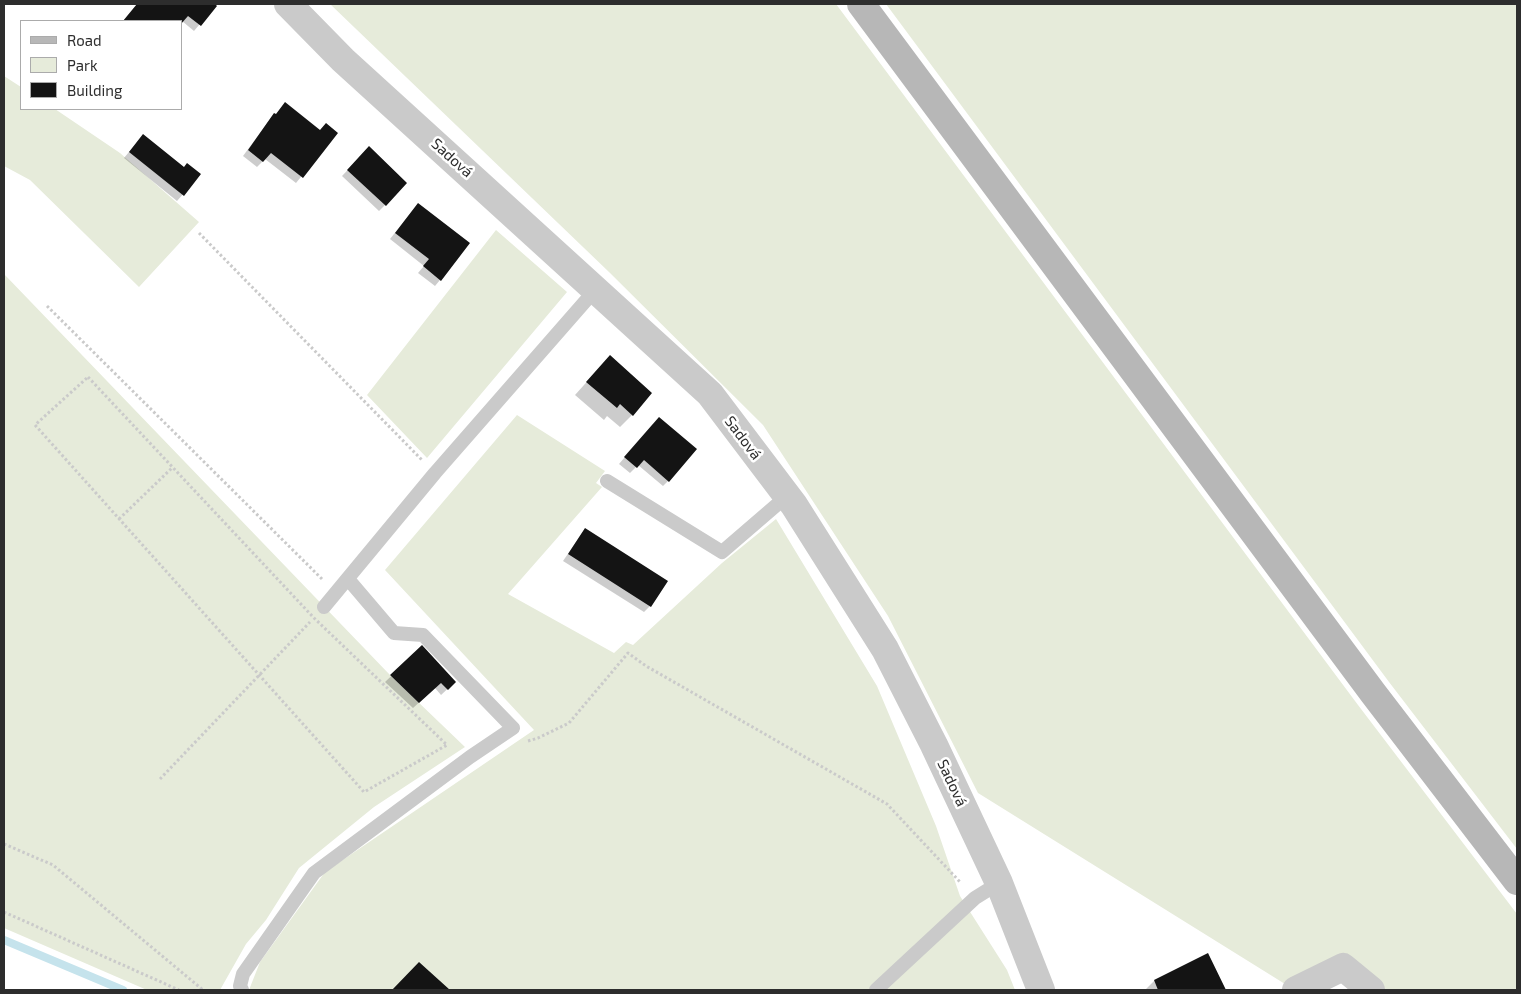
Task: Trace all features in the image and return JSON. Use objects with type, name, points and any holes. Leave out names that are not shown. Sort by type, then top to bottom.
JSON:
[{"type":"main road","points":[[861,4],[1373,693],[1517,881]]},
{"type":"street","name":"Sadová","points":[[288,4],[343,60],[596,288],[710,394],[787,496],[885,649],[934,745],[999,883],[1041,990]]},
{"type":"street","points":[[1296,990],[1343,967],[1371,990]]},
{"type":"lane","points":[[324,607],[435,473],[596,288]]},
{"type":"lane","points":[[607,481],[722,552],[787,496]]},
{"type":"lane","points":[[242,990],[240,986],[243,974],[314,873],[470,756],[513,728],[423,635],[394,633],[348,579]]},
{"type":"lane","points":[[876,990],[975,898],[999,883]]},
{"type":"path","points":[[199,233],[435,473]]},
{"type":"path","points":[[47,306],[335,592]]},
{"type":"path","points":[[88,376],[314,618],[447,745],[364,792],[119,519],[34,425],[88,376]]},
{"type":"path","points":[[119,519],[173,467]]},
{"type":"path","points":[[160,779],[324,607]]},
{"type":"path","points":[[513,728],[520,743],[538,738],[569,723],[628,653],[646,666],[888,804],[975,898]]},
{"type":"path","points":[[4,844],[53,866],[204,990]]},
{"type":"path","points":[[4,912],[179,990]]},
{"type":"green space","points":[[330,4],[836,4],[1358,705],[1517,914],[1517,990],[1384,990],[1348,958],[1285,984],[978,793],[888,616],[763,425],[609,272]]},
{"type":"green space","points":[[886,4],[1517,4],[1517,849],[1389,682]]},
{"type":"green space","points":[[4,76],[20,86],[20,110],[56,110],[120,153],[199,222],[139,287],[30,180],[4,166]]},
{"type":"green space","points":[[496,230],[567,292],[427,458],[367,395]]},
{"type":"green space","points":[[4,274],[390,675],[465,747],[374,807],[299,868],[266,920],[246,944],[220,990],[147,990],[4,928]]},
{"type":"green space","points":[[517,415],[605,471],[596,483],[602,487],[508,594],[614,653],[626,642],[633,645],[722,563],[776,519],[877,686],[936,826],[960,896],[1007,970],[1015,990],[249,990],[260,962],[325,872],[534,730],[385,570]]},
{"type":"building","points":[[137,4],[215,4],[217,6],[201,26],[188,16],[182,23],[182,20],[124,20]]},
{"type":"building","points":[[285,102],[320,130],[326,123],[338,133],[303,178],[271,153],[263,162],[248,150],[274,113],[276,114]]},
{"type":"building","points":[[143,134],[184,167],[187,163],[201,174],[184,196],[129,152]]},
{"type":"building","points":[[369,146],[407,183],[386,206],[347,170]]},
{"type":"building","points":[[418,203],[470,243],[441,281],[423,266],[429,259],[395,233]]},
{"type":"building","points":[[610,355],[652,393],[633,416],[620,404],[617,408],[586,382]]},
{"type":"building","points":[[659,417],[697,449],[669,482],[644,460],[637,468],[624,457]]},
{"type":"building","points":[[585,528],[668,581],[651,607],[568,554]]},
{"type":"building","points":[[422,645],[456,682],[448,690],[441,683],[419,703],[390,675]]},
{"type":"building","points":[[1208,953],[1226,990],[1158,990],[1154,980]]},
{"type":"building","points":[[419,962],[450,990],[392,990]]},
{"type":"waterway","points":[[4,940],[123,990]]}]
